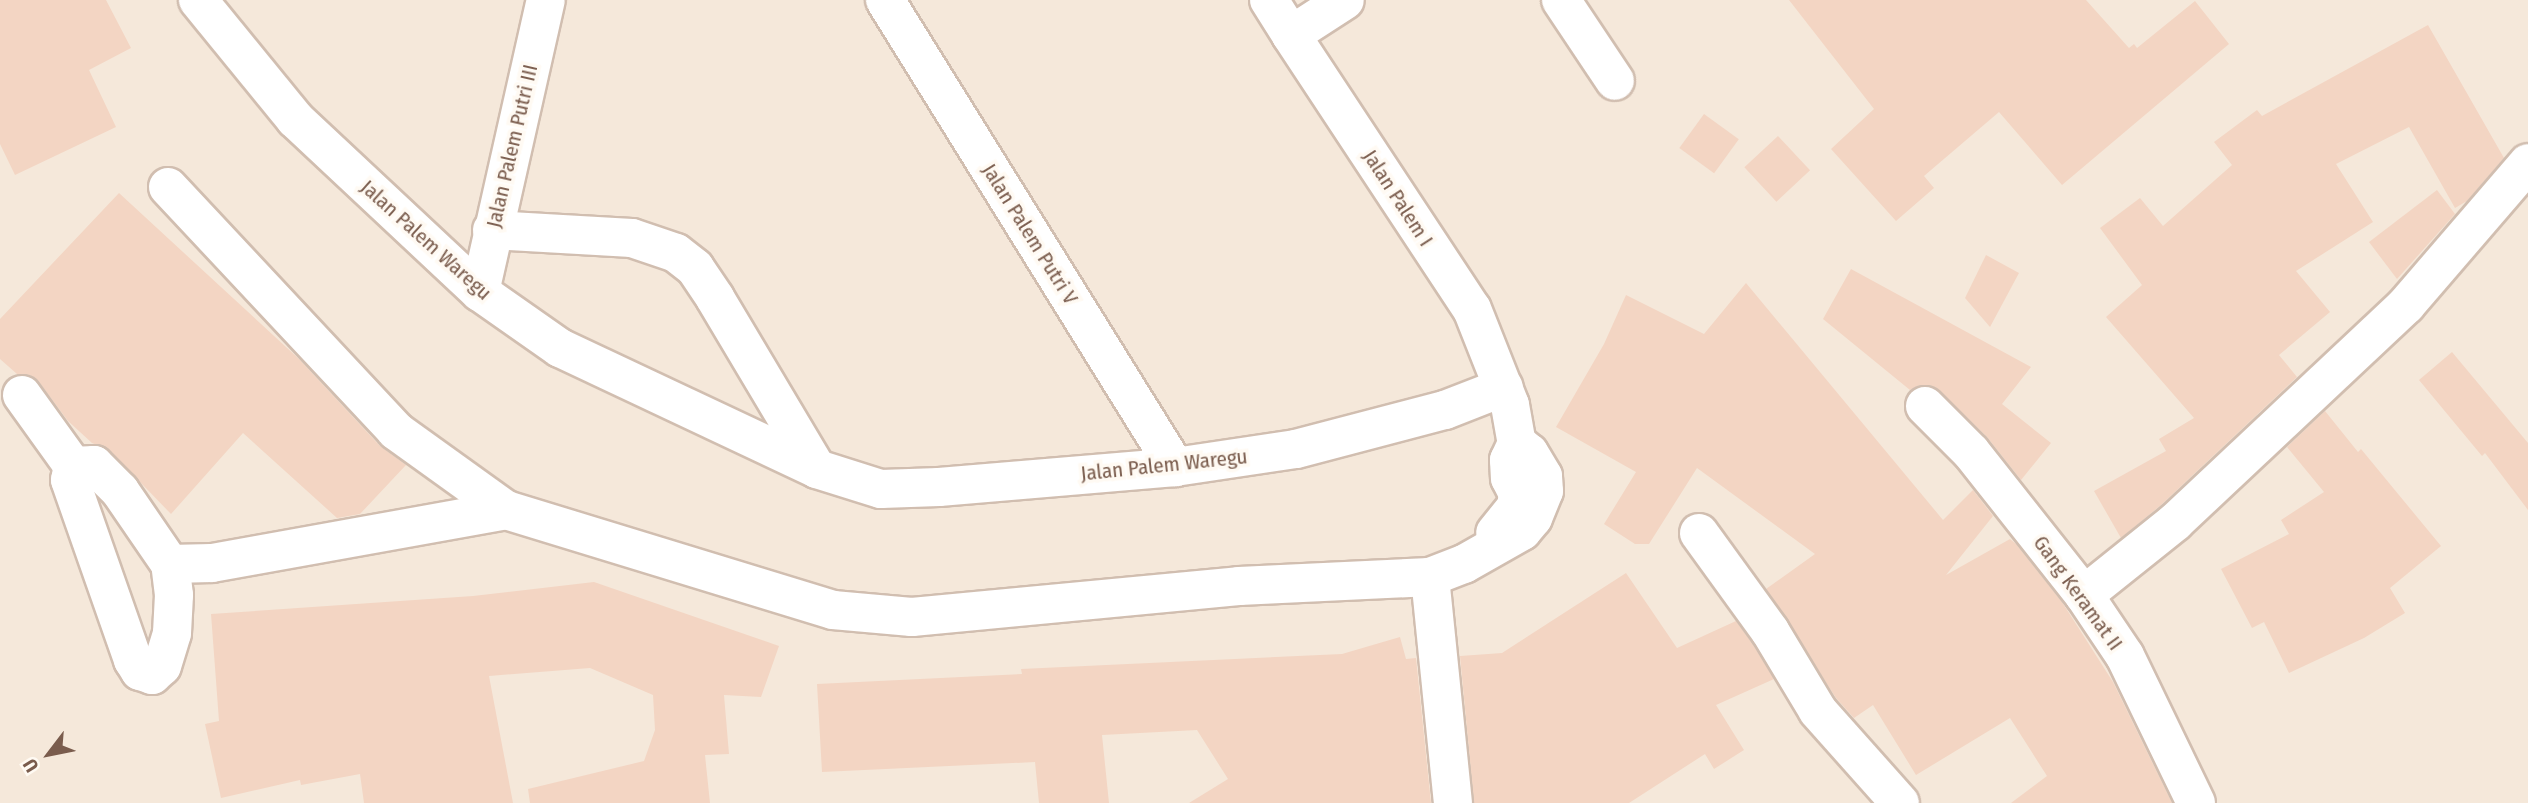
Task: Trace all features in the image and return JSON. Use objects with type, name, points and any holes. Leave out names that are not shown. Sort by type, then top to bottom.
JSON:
[{"type":"street","name":"Jalan Palem Waregu","points":[[198,0],[295,119],[480,292],[560,348],[817,469],[881,489],[939,487],[1175,467],[1296,449],[1445,410],[1512,416]]},
{"type":"street","name":"Jalan Palem Putri III","points":[[480,292],[546,0]]},
{"type":"street","name":"Jalan Palem Putri V","points":[[885,0],[1175,467]]},
{"type":"street","name":"Jalan Palem I","points":[[1269,0],[1472,309],[1512,416],[1543,476],[1541,503],[1522,531],[1447,570]]},
{"type":"street","points":[[1291,35],[1345,0]]},
{"type":"street","points":[[1561,0],[1615,81]]},
{"type":"street","points":[[2084,595],[2175,522],[2406,305],[2528,163]]},
{"type":"street","points":[[168,187],[396,431],[506,510],[833,610],[912,617],[1239,586],[1447,570],[1453,803]]},
{"type":"street","points":[[492,230],[632,238],[676,253],[695,268],[715,298],[817,469]]},
{"type":"street","points":[[22,395],[72,466],[70,480],[133,660],[140,671],[152,675],[162,666],[172,633],[174,595],[170,564],[120,491],[94,465],[72,466]]},
{"type":"street","name":"Gang Keramat II","points":[[1925,406],[1971,452],[2084,595],[2125,656],[2196,803]]},
{"type":"street","points":[[170,564],[212,563],[506,510]]},
{"type":"street","points":[[1699,533],[1770,631],[1818,711],[1900,803]]},
{"type":"shaded area","points":[[0,0],[2528,0],[2528,803],[0,803]]},
{"type":"building","points":[[0,0],[106,0],[131,48],[89,70],[116,127],[15,175],[0,144]]},
{"type":"building","points":[[1789,0],[2086,0],[2129,48],[2134,44],[2137,48],[2195,1],[2229,44],[2062,185],[1999,112],[1924,176],[1934,188],[1896,221],[1831,149],[1874,109]]},
{"type":"building","points":[[2428,25],[2504,158],[2467,201],[2455,208],[2409,127],[2336,164],[2373,222],[2296,271],[2330,312],[2279,355],[2297,377],[2161,505],[2121,538],[2094,491],[2166,451],[2159,439],[2194,418],[2106,317],[2142,285],[2100,228],[2140,198],[2163,226],[2232,165],[2214,142],[2257,110],[2262,116]]},
{"type":"building","points":[[1704,114],[1739,139],[1714,173],[1679,148]]},
{"type":"building","points":[[1778,136],[1810,170],[1776,202],[1744,167]]},
{"type":"building","points":[[2437,190],[2455,214],[2397,279],[2369,242]]},
{"type":"building","points":[[119,193],[299,359],[380,446],[406,465],[360,514],[337,518],[243,433],[171,514],[109,450],[92,443],[68,421],[39,382],[30,375],[17,374],[0,359],[0,319]]},
{"type":"building","points":[[1986,255],[2019,273],[1990,327],[1965,298]]},
{"type":"building","points":[[1851,269],[2031,367],[2002,404],[2051,443],[2021,480],[1987,437],[1940,391],[1930,385],[1920,385],[1910,390],[1823,319]]},
{"type":"building","points":[[1746,283],[1943,520],[1973,490],[1993,516],[1946,575],[2010,539],[2016,544],[2062,602],[2113,682],[2172,803],[2011,803],[2047,776],[2010,718],[1916,775],[1873,705],[1854,718],[1836,698],[1766,589],[1815,554],[1697,468],[1649,544],[1635,544],[1604,524],[1636,472],[1556,427],[1604,344],[1626,295],[1704,334]]},
{"type":"building","points":[[2452,352],[2528,443],[2528,510],[2485,453],[2482,456],[2419,380]]},
{"type":"building","points":[[2325,411],[2358,452],[2361,449],[2441,546],[2390,588],[2405,613],[2364,638],[2289,673],[2264,622],[2252,628],[2221,569],[2289,534],[2281,520],[2324,492],[2287,447]]},
{"type":"building","points":[[1626,573],[1677,648],[1736,621],[1752,643],[1774,679],[1716,705],[1744,750],[1714,769],[1705,754],[1629,803],[1474,803],[1460,656],[1502,653]]},
{"type":"building","points":[[594,582],[779,646],[761,697],[724,695],[729,754],[705,755],[710,803],[530,803],[528,789],[644,761],[655,730],[653,695],[590,668],[489,676],[513,803],[364,803],[360,774],[301,785],[300,780],[221,798],[205,724],[219,721],[211,614],[473,596]]},
{"type":"building","points":[[1400,637],[1406,659],[1416,658],[1431,803],[1189,803],[1228,779],[1197,730],[1102,735],[1109,803],[1039,803],[1035,762],[822,772],[817,684],[1022,674],[1021,669],[1342,654]]}]
